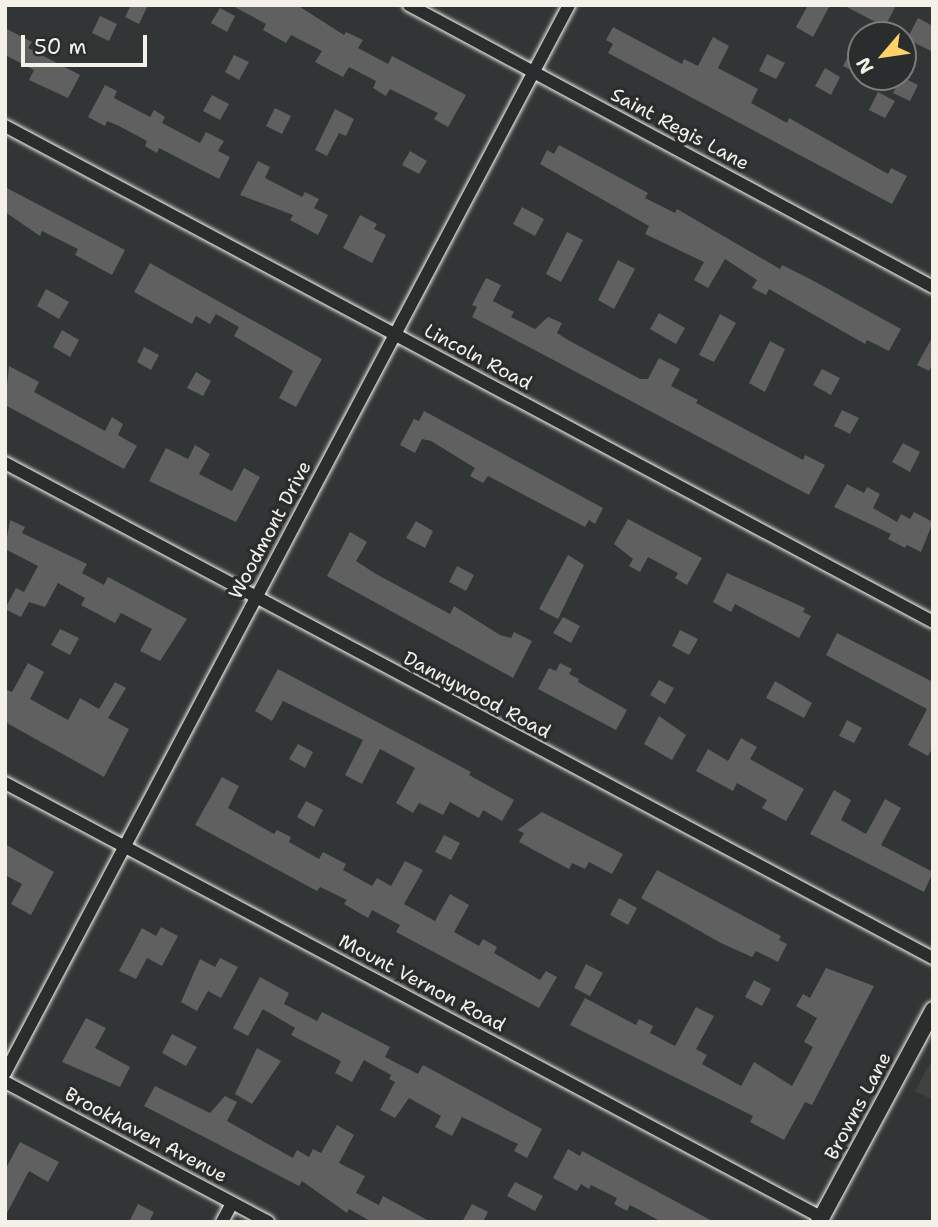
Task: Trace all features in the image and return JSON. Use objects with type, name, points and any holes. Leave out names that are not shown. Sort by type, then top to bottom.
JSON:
[{"type":"street","name":"Saint Regis Lane","points":[[409,5],[933,287]]},
{"type":"street","name":"Woodmont Drive","points":[[5,1073],[569,5]]},
{"type":"street","name":"Lincoln Road","points":[[5,126],[933,622]]},
{"type":"street","name":"Dannywood Road","points":[[5,463],[933,958]]},
{"type":"street","name":"Mount Vernon Road","points":[[5,783],[820,1219]]},
{"type":"street","name":"Browns Lane","points":[[820,1219],[933,1010]]},
{"type":"street","name":"Brookhaven Avenue","points":[[5,1082],[268,1222]]},
{"type":"street","points":[[222,1222],[232,1203]]},
{"type":"shaded area","points":[[933,1058],[933,1100],[915,1091]]},
{"type":"building","points":[[131,5],[148,5],[139,24],[125,17]]},
{"type":"building","points":[[231,5],[297,5],[344,35],[346,32],[363,40],[358,48],[388,64],[392,56],[466,95],[448,127],[434,119],[438,113],[390,89],[386,96],[373,88],[376,81],[349,67],[343,77],[315,62],[322,51],[291,35],[286,43],[263,30],[266,24]]},
{"type":"building","points":[[808,5],[830,5],[813,37],[796,27]]},
{"type":"building","points":[[843,5],[896,5],[888,21],[874,21]]},
{"type":"building","points":[[220,8],[235,16],[227,32],[211,23]]},
{"type":"building","points":[[100,16],[117,24],[109,41],[92,33]]},
{"type":"building","points":[[918,18],[933,26],[933,52],[917,44]]},
{"type":"building","points":[[613,27],[682,64],[684,59],[698,66],[713,37],[729,46],[718,68],[758,89],[751,103],[787,123],[789,118],[888,174],[891,168],[907,176],[892,204],[608,53],[613,44],[606,40]]},
{"type":"building","points":[[5,28],[32,42],[28,48],[80,75],[68,98],[29,80],[34,70],[5,55]]},
{"type":"building","points":[[767,54],[785,63],[776,79],[759,71]]},
{"type":"building","points":[[234,55],[249,62],[239,80],[225,72]]},
{"type":"building","points":[[825,68],[840,77],[831,95],[815,86]]},
{"type":"building","points":[[105,85],[117,91],[114,98],[150,117],[154,110],[165,117],[162,123],[200,143],[206,132],[224,141],[218,151],[230,157],[219,179],[159,148],[157,153],[145,146],[147,141],[119,126],[107,121],[105,126],[88,117]]},
{"type":"building","points":[[894,91],[915,91],[910,101],[893,93]]},
{"type":"building","points":[[878,92],[895,101],[885,118],[869,110]]},
{"type":"building","points":[[212,95],[229,104],[220,120],[203,111]]},
{"type":"building","points":[[275,108],[291,116],[282,134],[266,126]]},
{"type":"building","points":[[335,109],[354,119],[346,136],[339,133],[327,156],[315,150]]},
{"type":"building","points":[[559,145],[648,193],[645,198],[675,213],[677,209],[780,269],[782,265],[901,329],[889,351],[867,340],[865,344],[769,289],[766,295],[752,288],[757,280],[725,259],[708,288],[694,280],[704,262],[645,234],[649,226],[540,164],[547,150],[554,154]]},
{"type":"building","points":[[410,151],[427,161],[419,174],[402,165]]},
{"type":"building","points":[[258,161],[270,167],[265,178],[302,197],[305,192],[319,199],[314,208],[328,215],[318,235],[290,220],[293,215],[240,195]]},
{"type":"building","points":[[5,187],[125,250],[112,275],[75,255],[78,249],[42,231],[40,236],[5,212]]},
{"type":"building","points":[[522,207],[544,219],[535,236],[513,224]]},
{"type":"building","points":[[360,215],[377,224],[374,229],[386,235],[372,263],[343,248]]},
{"type":"building","points":[[567,232],[583,240],[561,282],[546,274]]},
{"type":"building","points":[[618,260],[635,269],[614,309],[598,300]]},
{"type":"building","points":[[150,263],[322,359],[296,407],[279,398],[293,371],[234,336],[239,327],[216,314],[210,324],[196,316],[192,324],[134,292]]},
{"type":"building","points":[[486,278],[501,285],[493,301],[514,312],[511,317],[535,329],[548,317],[562,323],[557,333],[640,379],[648,379],[659,358],[680,369],[671,386],[698,400],[696,403],[803,460],[805,455],[825,465],[809,495],[472,317],[477,307],[472,305]]},
{"type":"building","points":[[46,289],[69,302],[59,319],[37,306]]},
{"type":"building","points":[[659,313],[685,328],[676,344],[650,329]]},
{"type":"building","points":[[720,314],[736,323],[714,362],[699,355]]},
{"type":"building","points":[[62,330],[79,340],[70,357],[53,347]]},
{"type":"building","points":[[933,336],[933,364],[929,371],[917,365]]},
{"type":"building","points":[[770,341],[785,349],[765,392],[749,383]]},
{"type":"building","points":[[144,347],[159,355],[151,370],[137,362]]},
{"type":"building","points":[[9,366],[39,382],[34,392],[105,431],[112,417],[123,424],[118,435],[137,446],[124,469],[5,405]]},
{"type":"building","points":[[822,369],[840,378],[831,395],[813,385]]},
{"type":"building","points":[[196,372],[211,381],[203,396],[187,388]]},
{"type":"building","points":[[842,410],[859,418],[850,434],[834,426]]},
{"type":"building","points":[[424,411],[603,508],[595,524],[589,520],[585,527],[488,476],[483,483],[470,476],[475,468],[431,441],[422,439],[415,453],[400,445],[414,419],[419,421]]},
{"type":"building","points":[[903,443],[920,452],[910,472],[892,462]]},
{"type":"building","points":[[195,445],[210,454],[199,474],[232,491],[244,468],[260,477],[236,522],[149,481],[166,448],[188,459]]},
{"type":"building","points":[[847,484],[864,493],[867,487],[880,494],[873,508],[897,522],[901,514],[910,519],[914,512],[933,522],[921,552],[907,545],[905,548],[888,539],[891,534],[834,507]]},
{"type":"building","points":[[628,519],[702,558],[687,585],[675,578],[678,573],[648,557],[640,572],[629,566],[633,559],[614,544]]},
{"type":"building","points":[[10,520],[25,527],[22,533],[87,564],[82,573],[104,585],[108,577],[187,619],[160,661],[140,651],[152,629],[121,613],[115,623],[81,605],[85,598],[58,583],[45,607],[29,602],[21,617],[5,609],[16,588],[24,592],[38,566],[5,549]]},
{"type":"building","points":[[416,521],[433,531],[425,548],[406,538]]},
{"type":"building","points":[[350,532],[367,542],[356,561],[376,574],[450,614],[454,606],[500,635],[511,638],[514,632],[532,641],[513,678],[327,576]]},
{"type":"building","points":[[568,555],[584,565],[558,619],[539,609]]},
{"type":"building","points":[[457,566],[474,575],[466,591],[449,582]]},
{"type":"building","points":[[727,573],[805,608],[803,612],[811,616],[799,638],[735,604],[731,612],[713,602]]},
{"type":"building","points":[[563,617],[580,626],[571,643],[553,633]]},
{"type":"building","points":[[60,629],[79,638],[70,655],[51,645]]},
{"type":"building","points":[[680,630],[698,639],[689,655],[672,646]]},
{"type":"building","points":[[837,633],[933,682],[933,747],[928,756],[908,745],[927,709],[826,655]]},
{"type":"building","points":[[28,663],[44,672],[30,699],[68,720],[80,698],[99,709],[115,682],[126,688],[108,718],[129,729],[104,777],[5,722],[5,689],[12,692]]},
{"type":"building","points":[[560,663],[572,669],[569,674],[579,679],[578,682],[627,710],[616,730],[538,689],[549,668],[556,671]]},
{"type":"building","points":[[278,669],[471,772],[469,775],[514,800],[502,821],[483,810],[479,818],[450,802],[443,815],[419,803],[413,813],[396,803],[415,768],[380,749],[362,784],[345,775],[363,740],[283,701],[272,721],[255,711]]},
{"type":"building","points":[[659,680],[674,688],[665,704],[650,695]]},
{"type":"building","points":[[775,681],[812,703],[804,718],[766,698]]},
{"type":"building","points":[[659,716],[686,735],[672,760],[644,744]]},
{"type":"building","points":[[847,720],[862,728],[854,743],[839,736]]},
{"type":"building","points":[[741,738],[757,747],[750,759],[804,789],[786,821],[762,808],[767,800],[737,783],[733,791],[696,771],[708,749],[728,761]]},
{"type":"building","points":[[298,744],[313,752],[305,768],[289,759]]},
{"type":"building","points":[[222,777],[239,786],[228,808],[274,834],[277,830],[291,837],[289,842],[319,859],[323,852],[346,864],[343,870],[372,886],[377,878],[391,886],[405,861],[423,870],[404,904],[435,921],[450,894],[469,905],[454,932],[479,946],[483,939],[497,947],[494,953],[540,980],[546,971],[557,977],[539,1008],[396,932],[400,925],[372,910],[368,918],[344,904],[347,900],[320,887],[317,891],[195,825]]},
{"type":"building","points":[[834,790],[851,800],[841,820],[866,834],[885,799],[901,808],[881,845],[933,872],[924,892],[810,834]]},
{"type":"building","points":[[306,801],[323,810],[314,827],[297,817]]},
{"type":"building","points":[[542,812],[623,854],[612,874],[589,862],[585,869],[572,863],[569,869],[519,842],[524,833],[517,830]]},
{"type":"building","points":[[444,835],[460,843],[451,860],[435,852]]},
{"type":"building","points":[[5,844],[54,872],[31,915],[11,904],[22,884],[5,875]]},
{"type":"building","points":[[657,870],[781,936],[779,940],[787,944],[778,962],[756,951],[752,957],[721,943],[641,898]]},
{"type":"building","points":[[619,898],[637,908],[628,925],[610,915]]},
{"type":"building","points":[[161,927],[178,936],[162,966],[147,958],[136,979],[119,971],[142,928],[156,936]]},
{"type":"building","points":[[220,958],[238,967],[221,998],[208,991],[197,1011],[181,1002],[200,959],[215,967]]},
{"type":"building","points":[[586,964],[603,973],[590,996],[574,988]]},
{"type":"building","points":[[826,968],[874,986],[812,1105],[805,1102],[784,1140],[750,1122],[753,1116],[570,1025],[585,998],[636,1025],[639,1019],[653,1026],[650,1033],[675,1046],[696,1007],[714,1016],[696,1049],[707,1055],[702,1064],[741,1086],[754,1062],[792,1086],[813,1047],[804,1042],[817,1018],[796,1006],[803,994],[810,998]]},
{"type":"building","points":[[260,977],[289,993],[284,1004],[317,1021],[322,1012],[390,1047],[385,1057],[418,1074],[423,1065],[542,1129],[527,1158],[514,1151],[518,1144],[462,1117],[452,1136],[435,1127],[441,1116],[409,1098],[395,1118],[380,1110],[395,1082],[389,1079],[391,1075],[364,1060],[352,1082],[335,1073],[341,1061],[291,1035],[295,1028],[263,1009],[248,1036],[233,1028]]},
{"type":"building","points":[[754,980],[771,989],[762,1006],[745,997]]},
{"type":"building","points":[[86,1018],[106,1028],[95,1048],[130,1067],[120,1087],[62,1062]]},
{"type":"building","points":[[172,1034],[197,1047],[186,1066],[162,1053]]},
{"type":"building","points":[[257,1048],[281,1061],[252,1104],[235,1094]]},
{"type":"building","points":[[155,1086],[210,1113],[225,1096],[237,1102],[227,1121],[293,1158],[297,1150],[309,1157],[313,1149],[321,1153],[337,1125],[354,1135],[339,1163],[365,1176],[356,1193],[379,1205],[383,1196],[431,1222],[372,1222],[349,1209],[347,1213],[302,1181],[299,1186],[144,1106]]},
{"type":"building","points":[[20,1142],[59,1162],[48,1182],[29,1171],[5,1217],[5,1170]]},
{"type":"building","points":[[568,1149],[580,1156],[582,1151],[714,1222],[662,1222],[630,1205],[627,1211],[614,1204],[617,1198],[591,1185],[589,1189],[581,1184],[577,1191],[553,1178]]},
{"type":"building","points":[[515,1182],[543,1196],[535,1211],[507,1196]]},
{"type":"building","points":[[138,1204],[154,1212],[149,1222],[129,1222]]},
{"type":"building","points":[[472,1204],[488,1212],[483,1222],[462,1222]]}]
